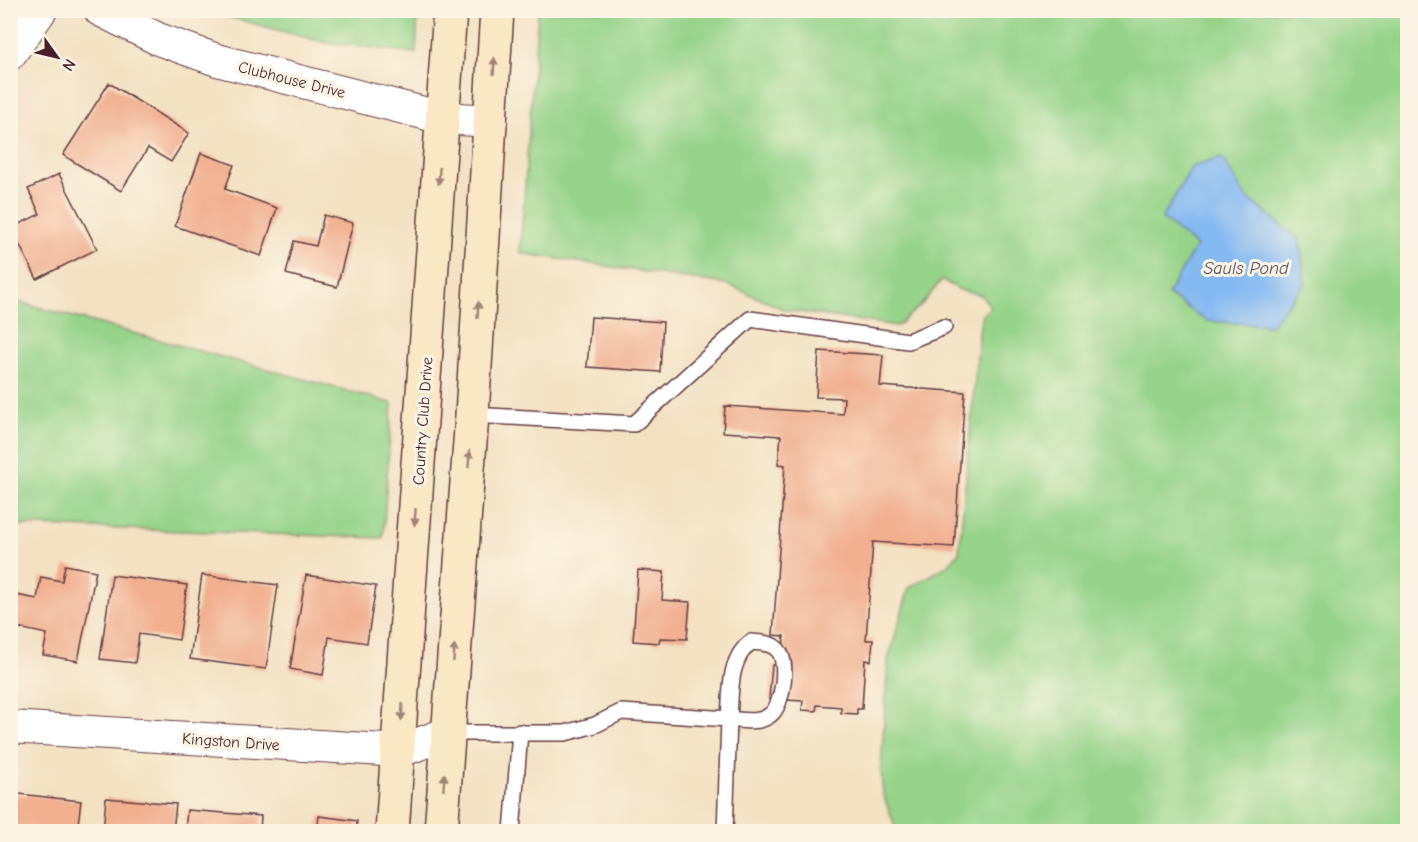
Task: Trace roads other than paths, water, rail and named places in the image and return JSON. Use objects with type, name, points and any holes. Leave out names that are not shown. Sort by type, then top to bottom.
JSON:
[{"type":"main road","name":"Country Club Drive","points":[[392,831],[400,751],[450,10]]},
{"type":"main road","points":[[441,831],[472,415],[497,10]]},
{"type":"street","points":[[10,54],[41,10]]},
{"type":"street","name":"Clubhouse Drive","points":[[100,10],[158,39],[217,60],[443,118],[491,121]]},
{"type":"street","name":"Kingston Drive","points":[[10,727],[400,751],[448,733]]},
{"type":"lane","points":[[472,415],[634,424],[750,319],[908,341],[944,327]]},
{"type":"lane","points":[[448,733],[565,733],[595,725],[621,712],[729,719],[757,721],[770,716],[779,704],[784,663],[778,650],[767,643],[751,642],[741,649],[734,666],[729,719],[725,831]]},
{"type":"lane","points":[[512,831],[520,732]]},
{"type":"water","name":"Sauls Pond","points":[[1222,158],[1245,196],[1300,240],[1305,284],[1271,325],[1207,321],[1168,294],[1196,246],[1162,218],[1192,167]]}]
